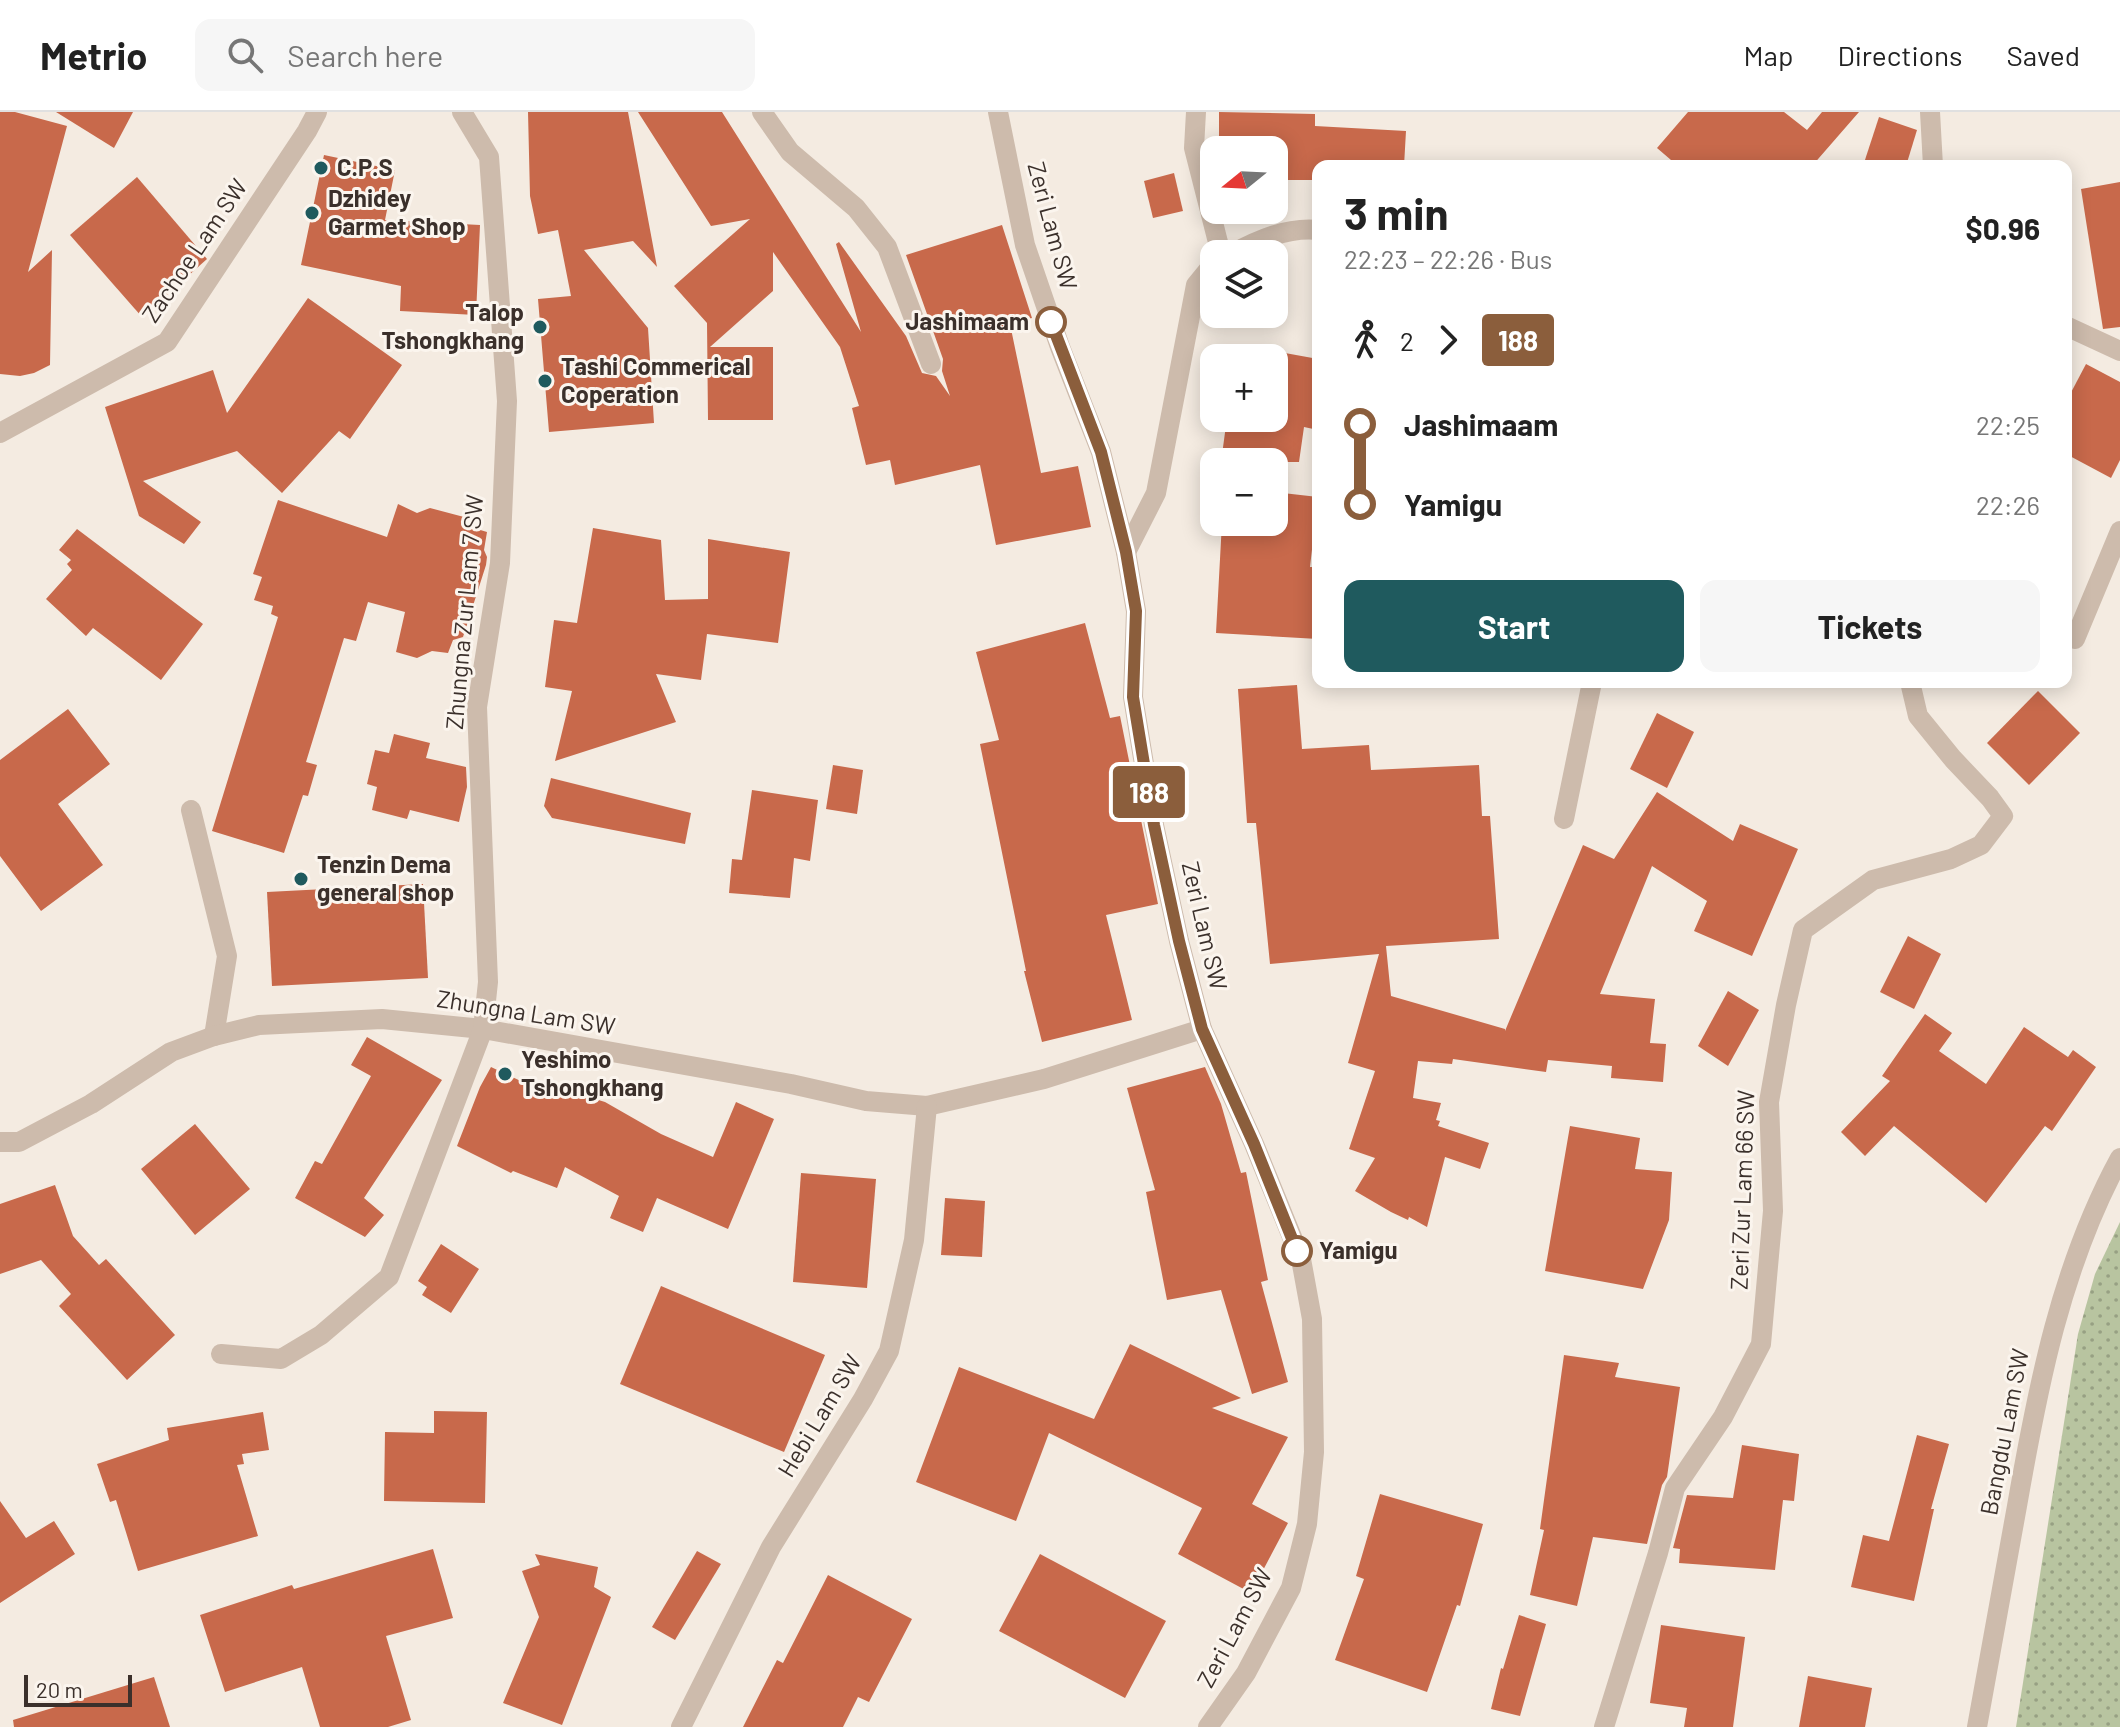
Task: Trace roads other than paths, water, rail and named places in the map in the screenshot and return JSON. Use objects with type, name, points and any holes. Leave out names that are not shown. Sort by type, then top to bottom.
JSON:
[{"type":"street","name":"Zachoe Lam SW","points":[[0,433],[167,342],[306,122],[317,112]]},
{"type":"street","name":"Zhungna Zur Lam 7 SW","points":[[221,1354],[281,1359],[321,1335],[389,1277],[483,1029],[488,982],[477,707],[500,563],[507,401],[489,157],[462,112]]},
{"type":"street","points":[[762,112],[790,152],[856,208],[887,247],[931,364]]},
{"type":"street","name":"Zeri Lam SW","points":[[998,112],[1025,245],[1101,452],[1126,552],[1136,611],[1133,697],[1154,825],[1179,941],[1202,1029],[1301,1259],[1312,1319],[1314,1452],[1307,1524],[1291,1588],[1246,1673],[1208,1727]]},
{"type":"street","points":[[1196,112],[1194,148],[1217,240]]},
{"type":"street","points":[[1930,112],[1933,160]]},
{"type":"street","points":[[1258,240],[1312,229]]},
{"type":"street","points":[[1126,552],[1156,493],[1196,285],[1200,280]]},
{"type":"street","points":[[2072,329],[2120,351]]},
{"type":"street","points":[[2075,639],[2120,531]]},
{"type":"street","points":[[1564,819],[1591,688]]},
{"type":"street","name":"Zeri Zur Lam 66 SW","points":[[1604,1727],[1675,1488],[1723,1417],[1761,1344],[1773,1211],[1769,1102],[1803,930],[1873,880],[1951,859],[1981,845],[2003,816],[1918,716],[1911,688]]},
{"type":"street","points":[[191,810],[227,956],[214,1036]]},
{"type":"street","name":"Zhungna Lam SW","points":[[0,1142],[19,1142],[91,1104],[171,1052],[214,1036],[259,1025],[382,1019],[483,1029],[791,1084],[866,1101],[927,1106],[1044,1079],[1202,1029]]},
{"type":"street","name":"Hebi Lam SW","points":[[681,1727],[771,1547],[863,1399],[889,1351],[914,1240],[927,1106]]},
{"type":"street","name":"Bangdu Lam SW","points":[[1977,1727],[2035,1401],[2049,1344],[2084,1233],[2120,1158]]},
{"type":"place","name":"C.P.S","points":[[321,168]]},
{"type":"place","name":"Dzhidey Garmet Shop","points":[[312,213]]},
{"type":"place","name":"Jashimaam","points":[[1051,322]]},
{"type":"place","name":"Talop Tshongkhang","points":[[540,327]]},
{"type":"place","name":"Tashi Commerical Coperation","points":[[545,381]]},
{"type":"place","name":"Tenzin Dema general shop","points":[[301,879]]},
{"type":"place","name":"Yeshimo Tshongkhang","points":[[505,1074]]},
{"type":"place","name":"Yamigu","points":[[1297,1251]]}]
